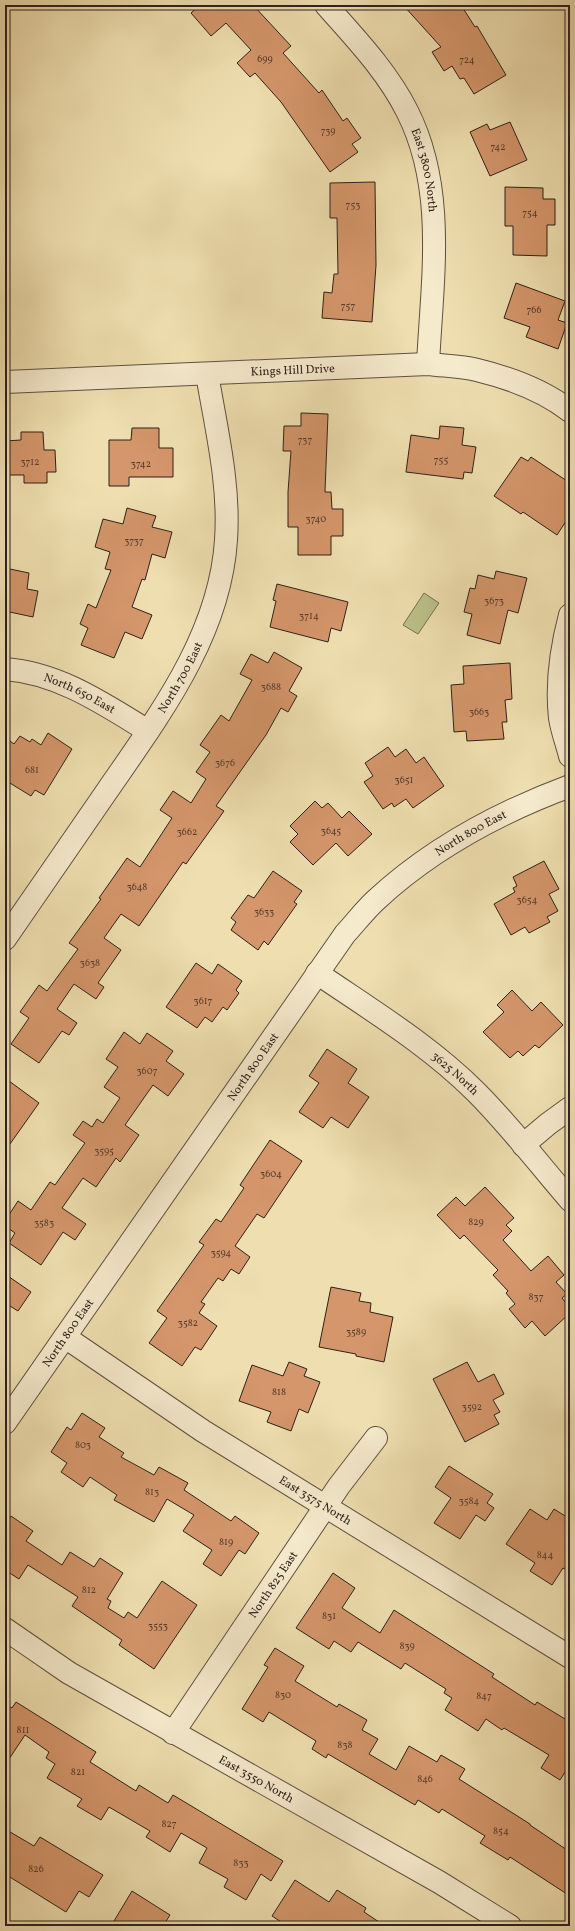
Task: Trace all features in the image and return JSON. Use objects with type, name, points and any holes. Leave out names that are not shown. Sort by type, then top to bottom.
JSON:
[{"type":"street","name":"East 3800 North","points":[[326,5],[377,65],[407,110],[422,148],[432,193],[434,237],[428,364]]},
{"type":"street","name":"Kings Hill Drive","points":[[5,382],[428,364],[476,369],[513,381],[553,398],[570,411]]},
{"type":"street","name":"North 700 East","points":[[5,939],[148,731],[186,671],[205,629],[220,581],[226,541],[227,503],[207,374]]},
{"type":"street","points":[[570,615],[563,642],[558,677],[560,718],[570,756]]},
{"type":"street","name":"North 650 East","points":[[5,669],[46,677],[74,688],[148,731]]},
{"type":"street","name":"North 800 East","points":[[5,1423],[345,934],[376,900],[408,874],[448,845],[490,820],[528,802],[570,786]]},
{"type":"street","name":"3625 North","points":[[317,973],[408,1036],[441,1061],[476,1092],[570,1200]]},
{"type":"street","points":[[523,1145],[570,1108]]},
{"type":"street","name":"East 3575 North","points":[[65,1337],[203,1431],[570,1657]]},
{"type":"street","name":"North 825 East","points":[[173,1733],[339,1486],[376,1438]]},
{"type":"street","name":"East 3550 North","points":[[5,1629],[69,1673],[433,1879],[510,1926]]},
{"type":"green space","points":[[424,593],[439,603],[418,634],[403,625]]},
{"type":"building","points":[[200,5],[253,5],[291,46],[283,53],[319,93],[322,90],[343,121],[347,118],[361,138],[352,144],[358,152],[330,172],[281,102],[255,73],[250,77],[237,63],[251,50],[226,23],[211,36],[191,13]]},
{"type":"building","points":[[403,5],[461,5],[475,27],[477,26],[506,75],[474,94],[464,78],[460,79],[452,66],[444,71],[432,52],[441,47]]},
{"type":"building","points":[[510,122],[527,160],[490,176],[470,132],[487,124],[490,130]]},
{"type":"building","points":[[375,182],[376,265],[372,322],[322,318],[324,292],[332,293],[334,274],[338,274],[337,218],[330,218],[330,183]]},
{"type":"building","points":[[505,187],[543,188],[543,199],[555,199],[555,225],[547,225],[547,256],[513,255],[513,226],[505,226]]},
{"type":"building","points":[[516,283],[565,301],[558,320],[567,323],[558,349],[526,337],[530,327],[504,318]]},
{"type":"building","points":[[301,413],[328,414],[325,492],[331,492],[332,509],[343,509],[343,536],[331,536],[331,555],[298,555],[298,527],[288,527],[288,492],[291,451],[283,451],[284,426],[301,426]]},
{"type":"building","points":[[440,426],[464,428],[462,445],[476,447],[472,473],[464,472],[463,479],[406,472],[411,435],[439,439]]},
{"type":"building","points":[[132,428],[159,428],[159,448],[173,448],[173,477],[129,477],[129,486],[109,486],[109,440],[131,440]]},
{"type":"building","points":[[21,432],[43,432],[44,450],[55,450],[56,472],[47,472],[47,483],[24,483],[24,475],[5,475],[5,441],[21,440]]},
{"type":"building","points":[[521,457],[528,461],[531,457],[570,483],[570,515],[557,535],[523,512],[521,514],[494,496]]},
{"type":"building","points":[[127,508],[156,516],[152,527],[172,532],[165,558],[152,554],[145,580],[142,579],[132,607],[152,615],[142,639],[125,632],[114,658],[81,645],[88,628],[80,624],[88,604],[96,608],[111,570],[105,569],[110,552],[95,547],[103,519],[123,524]]},
{"type":"building","points":[[5,568],[29,573],[27,589],[38,591],[33,617],[5,611]]},
{"type":"building","points":[[496,571],[527,578],[518,613],[508,610],[500,644],[467,635],[472,614],[464,612],[470,588],[475,589],[478,575],[494,579]]},
{"type":"building","points":[[277,584],[348,602],[341,631],[331,628],[328,642],[270,627],[276,601],[273,600]]},
{"type":"building","points":[[274,652],[302,668],[289,691],[297,696],[288,712],[281,708],[266,735],[216,806],[224,811],[186,864],[183,862],[139,926],[121,914],[104,938],[121,950],[98,983],[104,987],[96,999],[74,984],[57,1009],[77,1023],[69,1035],[62,1031],[39,1063],[11,1044],[29,1018],[20,1012],[39,985],[47,991],[78,949],[69,943],[101,899],[99,898],[127,858],[140,867],[172,818],[160,810],[173,791],[191,803],[206,779],[196,772],[210,752],[200,745],[221,715],[229,721],[252,680],[240,674],[251,654],[268,663]]},
{"type":"building","points":[[510,663],[512,699],[505,700],[507,722],[502,722],[504,739],[467,741],[466,731],[454,732],[451,685],[464,684],[463,666]]},
{"type":"building","points":[[48,733],[72,749],[44,795],[35,790],[31,796],[5,780],[5,749],[10,741],[14,744],[20,736],[30,742],[32,739],[41,745]]},
{"type":"building","points":[[388,747],[395,757],[406,749],[416,763],[424,757],[444,786],[413,808],[406,799],[394,807],[392,803],[383,809],[364,782],[373,776],[365,763]]},
{"type":"building","points":[[315,801],[322,808],[328,803],[342,818],[349,811],[372,834],[348,856],[336,843],[313,865],[290,842],[298,834],[290,826]]},
{"type":"building","points":[[544,861],[559,889],[549,894],[558,911],[547,917],[550,922],[529,933],[525,927],[511,935],[494,904],[515,892],[513,888],[517,886],[513,877]]},
{"type":"building","points":[[273,871],[302,891],[294,902],[297,904],[268,945],[264,941],[258,950],[231,930],[236,922],[231,918],[248,895],[254,898]]},
{"type":"building","points":[[196,963],[212,974],[218,964],[242,981],[236,990],[239,993],[227,1010],[223,1007],[212,1022],[205,1017],[197,1028],[166,1007]]},
{"type":"building","points":[[512,990],[532,1011],[541,1002],[563,1025],[539,1048],[535,1045],[523,1056],[518,1051],[510,1058],[483,1032],[504,1012],[497,1005]]},
{"type":"building","points":[[124,1032],[140,1044],[147,1033],[173,1051],[166,1061],[184,1074],[168,1096],[153,1085],[125,1125],[139,1135],[120,1162],[116,1158],[96,1187],[83,1178],[62,1208],[86,1224],[75,1240],[63,1232],[41,1265],[9,1243],[15,1233],[5,1226],[5,1221],[18,1201],[31,1210],[50,1182],[55,1185],[85,1143],[73,1135],[83,1121],[92,1127],[97,1119],[103,1123],[120,1098],[104,1087],[118,1067],[106,1059]]},
{"type":"building","points":[[327,1049],[357,1069],[348,1083],[369,1097],[348,1128],[331,1117],[323,1128],[299,1112],[319,1083],[309,1076]]},
{"type":"building","points":[[5,1078],[39,1103],[5,1151]]},
{"type":"building","points":[[270,1140],[302,1161],[264,1218],[257,1214],[235,1246],[250,1257],[239,1274],[231,1269],[223,1281],[218,1278],[201,1302],[205,1304],[199,1313],[217,1326],[201,1350],[195,1347],[182,1366],[149,1343],[167,1318],[157,1311],[204,1245],[199,1242],[216,1219],[221,1222],[244,1188],[240,1185]]},
{"type":"building","points":[[485,1187],[514,1218],[506,1225],[512,1231],[503,1240],[531,1271],[548,1256],[564,1275],[556,1282],[567,1294],[562,1298],[570,1308],[570,1313],[545,1336],[532,1321],[525,1328],[509,1309],[515,1304],[506,1293],[508,1291],[493,1275],[498,1270],[464,1235],[460,1239],[437,1215],[456,1197],[465,1206]]},
{"type":"building","points":[[5,1274],[31,1292],[18,1311],[5,1303]]},
{"type":"building","points":[[331,1287],[361,1293],[359,1301],[371,1303],[370,1312],[393,1317],[384,1362],[356,1356],[356,1354],[319,1347]]},
{"type":"building","points":[[289,1362],[307,1369],[304,1376],[320,1382],[308,1413],[299,1409],[291,1431],[267,1422],[271,1412],[239,1401],[252,1365],[283,1376]]},
{"type":"building","points":[[467,1362],[478,1382],[494,1374],[504,1394],[493,1400],[500,1412],[494,1415],[499,1424],[465,1442],[433,1379]]},
{"type":"building","points":[[82,1413],[105,1428],[99,1437],[124,1453],[121,1457],[154,1475],[159,1467],[188,1483],[184,1490],[231,1521],[235,1516],[259,1533],[245,1554],[239,1550],[221,1576],[203,1564],[212,1550],[183,1531],[194,1515],[167,1499],[154,1522],[114,1500],[117,1495],[90,1477],[83,1487],[61,1472],[67,1463],[51,1452],[67,1427],[71,1430]]},
{"type":"building","points":[[449,1466],[493,1494],[487,1503],[494,1508],[485,1521],[476,1515],[460,1539],[434,1523],[451,1498],[435,1487]]},
{"type":"building","points":[[530,1509],[547,1520],[554,1509],[570,1519],[570,1572],[563,1568],[552,1585],[530,1571],[535,1563],[506,1544]]},
{"type":"building","points":[[11,1516],[33,1531],[26,1541],[62,1565],[70,1552],[94,1567],[100,1558],[123,1573],[107,1599],[111,1601],[108,1608],[124,1618],[128,1612],[137,1618],[162,1581],[197,1605],[154,1669],[119,1645],[122,1640],[72,1606],[78,1597],[28,1565],[19,1579],[5,1570],[5,1525]]},
{"type":"building","points":[[333,1573],[355,1588],[342,1608],[380,1633],[394,1610],[494,1674],[492,1677],[535,1705],[537,1702],[570,1722],[570,1764],[560,1780],[541,1768],[549,1755],[504,1728],[502,1730],[486,1719],[478,1731],[445,1710],[452,1698],[444,1693],[446,1689],[405,1663],[401,1669],[358,1642],[351,1652],[334,1641],[329,1649],[296,1628]]},
{"type":"building","points":[[275,1648],[304,1666],[295,1681],[337,1707],[339,1704],[367,1720],[362,1730],[378,1739],[369,1754],[396,1770],[409,1746],[437,1762],[441,1755],[465,1769],[459,1779],[530,1824],[570,1852],[570,1896],[510,1857],[508,1860],[480,1843],[485,1836],[442,1809],[439,1813],[418,1800],[415,1805],[328,1754],[326,1758],[312,1749],[316,1741],[269,1712],[263,1722],[242,1709],[268,1667],[264,1665]]},
{"type":"building","points":[[16,1702],[96,1752],[90,1762],[136,1791],[139,1785],[168,1803],[173,1795],[283,1861],[271,1881],[261,1874],[246,1900],[224,1887],[228,1879],[199,1863],[207,1848],[181,1833],[170,1852],[146,1837],[150,1831],[109,1807],[101,1820],[77,1806],[82,1799],[47,1778],[55,1764],[46,1758],[49,1752],[25,1735],[5,1765],[5,1704],[12,1708]]},
{"type":"building","points":[[5,1829],[34,1846],[40,1837],[103,1875],[89,1897],[79,1891],[66,1912],[5,1874]]},
{"type":"building","points":[[295,1880],[329,1902],[337,1890],[366,1908],[364,1912],[385,1926],[287,1926],[272,1916]]},
{"type":"building","points":[[132,1891],[170,1915],[163,1926],[111,1926]]}]
